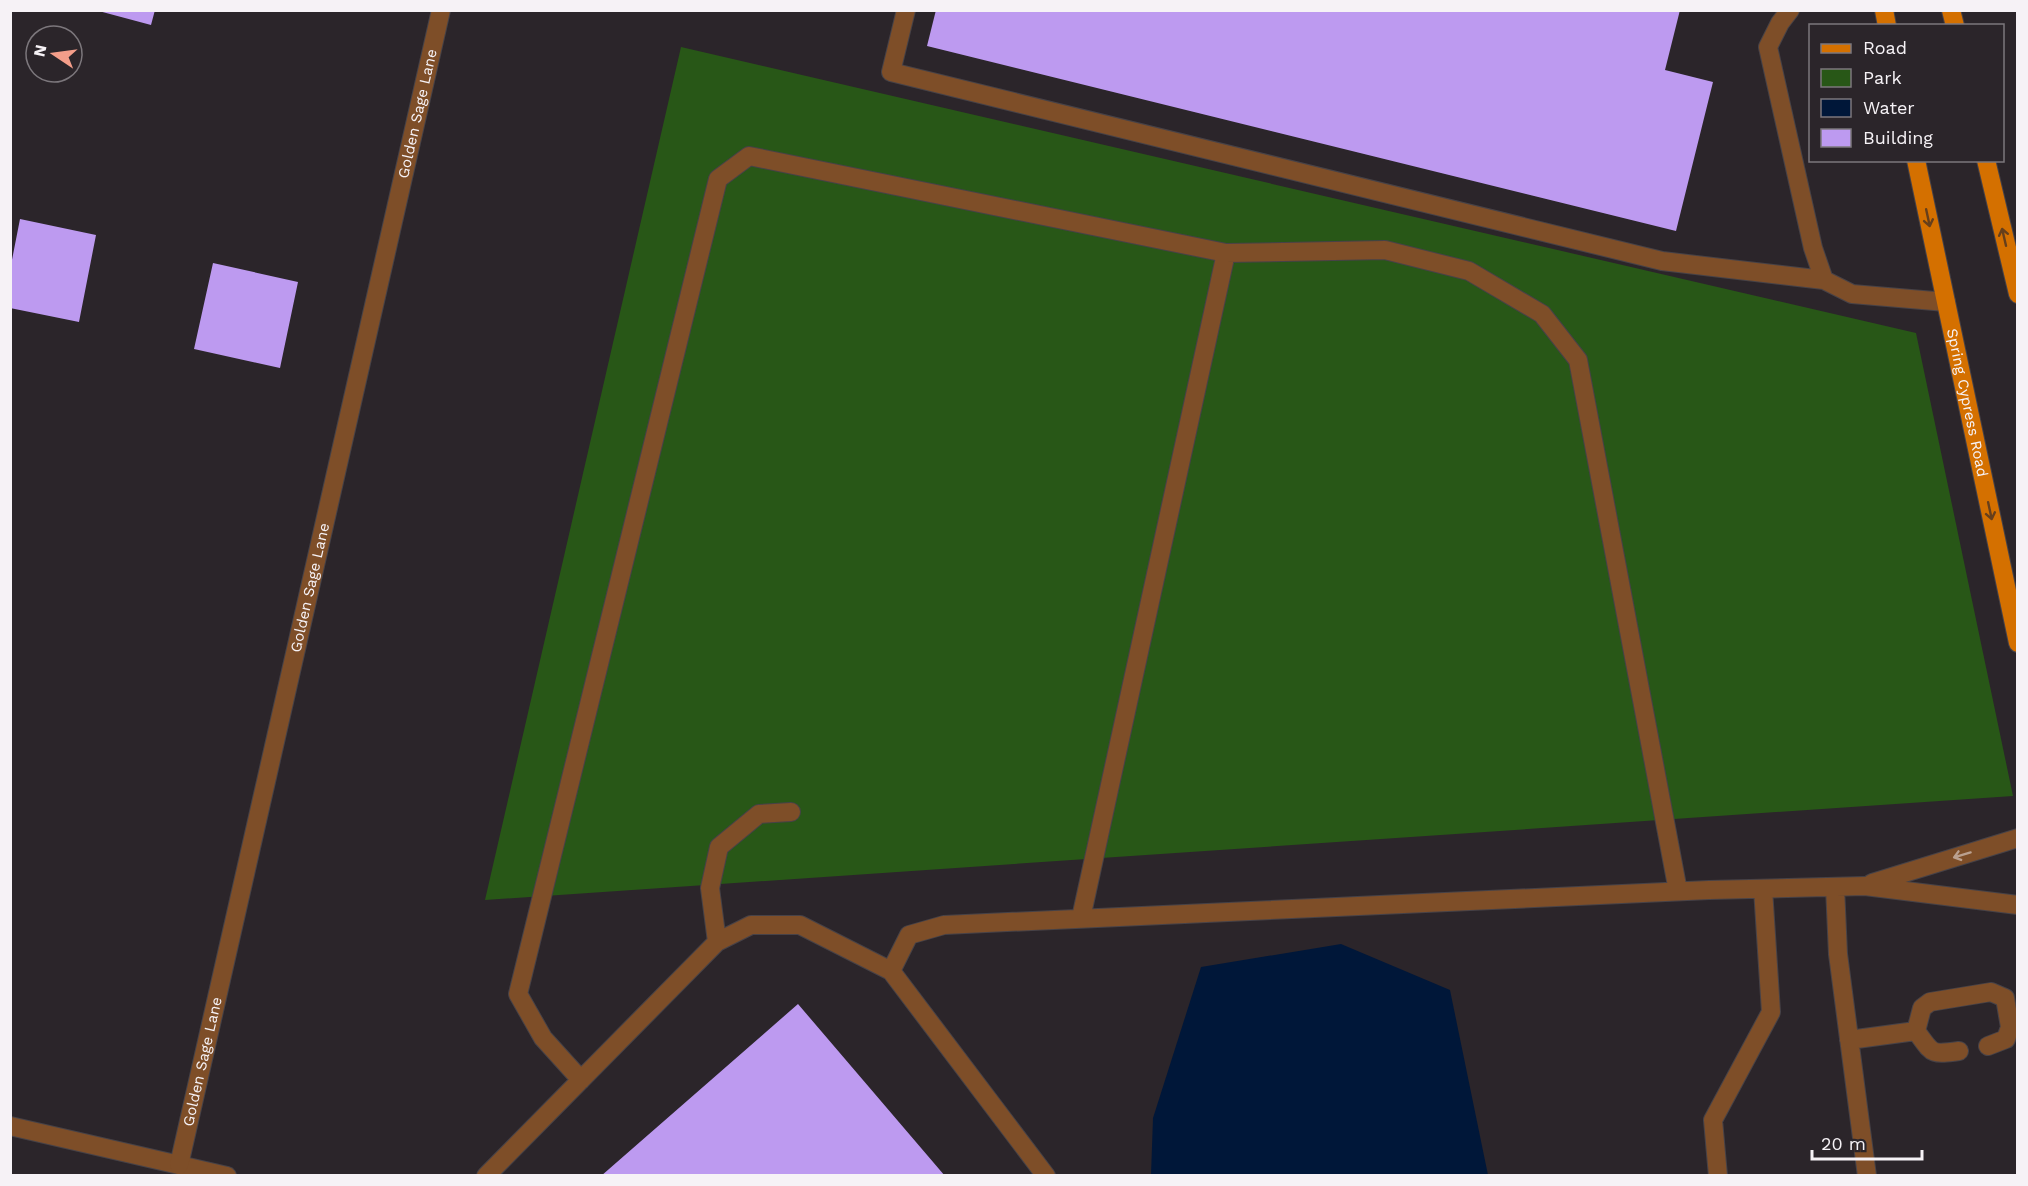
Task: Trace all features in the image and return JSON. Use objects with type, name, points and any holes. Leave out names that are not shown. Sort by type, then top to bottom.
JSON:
[{"type":"main road","name":"Spring Cypress Road","points":[[1916,162],[2018,643]]},
{"type":"main road","points":[[1986,162],[2018,294]]},
{"type":"street","name":"Golden Sage Lane","points":[[179,1165],[441,10]]},
{"type":"street","points":[[906,10],[891,72],[1662,261],[1824,280],[1852,294],[1946,302]]},
{"type":"street","points":[[1789,11],[1768,47],[1813,248],[1824,280]]},
{"type":"street","points":[[581,1080],[543,1038],[518,994],[718,179],[748,156],[1226,253],[1385,250],[1469,271],[1542,314],[1578,360],[1678,891]]},
{"type":"street","points":[[1081,918],[1226,253]]},
{"type":"street","points":[[717,942],[711,888],[719,848],[759,814],[791,812]]},
{"type":"street","points":[[1865,886],[2018,838]]},
{"type":"street","points":[[891,971],[909,935],[945,925],[1678,891],[1865,886],[2018,905]]},
{"type":"street","points":[[1835,887],[1838,954],[1867,1176]]},
{"type":"street","points":[[1718,1176],[1713,1120],[1771,1012],[1763,889]]},
{"type":"street","points":[[486,1176],[717,942],[751,925],[800,925],[891,971],[1044,1170],[1046,1176]]},
{"type":"street","points":[[1916,1031],[1922,1008],[1930,1002],[1991,992],[2005,998],[2010,1027],[2006,1039],[1988,1046]]},
{"type":"street","points":[[1850,1040],[1916,1031]]},
{"type":"street","points":[[1916,1031],[1929,1049],[1937,1054],[1959,1051]]},
{"type":"street","points":[[10,1126],[227,1176]]},
{"type":"green space","points":[[681,47],[1916,333],[2013,796],[485,900]]},
{"type":"water","points":[[1341,944],[1450,990],[1488,1175],[1151,1175],[1153,1118],[1201,967]]},
{"type":"building","points":[[95,10],[155,10],[151,25]]},
{"type":"building","points":[[936,10],[1680,10],[1665,70],[1713,82],[1676,231],[927,46]]},
{"type":"building","points":[[20,219],[96,235],[79,322],[10,308],[10,270]]},
{"type":"building","points":[[213,263],[298,282],[280,368],[194,349]]},
{"type":"building","points":[[798,1004],[945,1176],[601,1176]]}]
